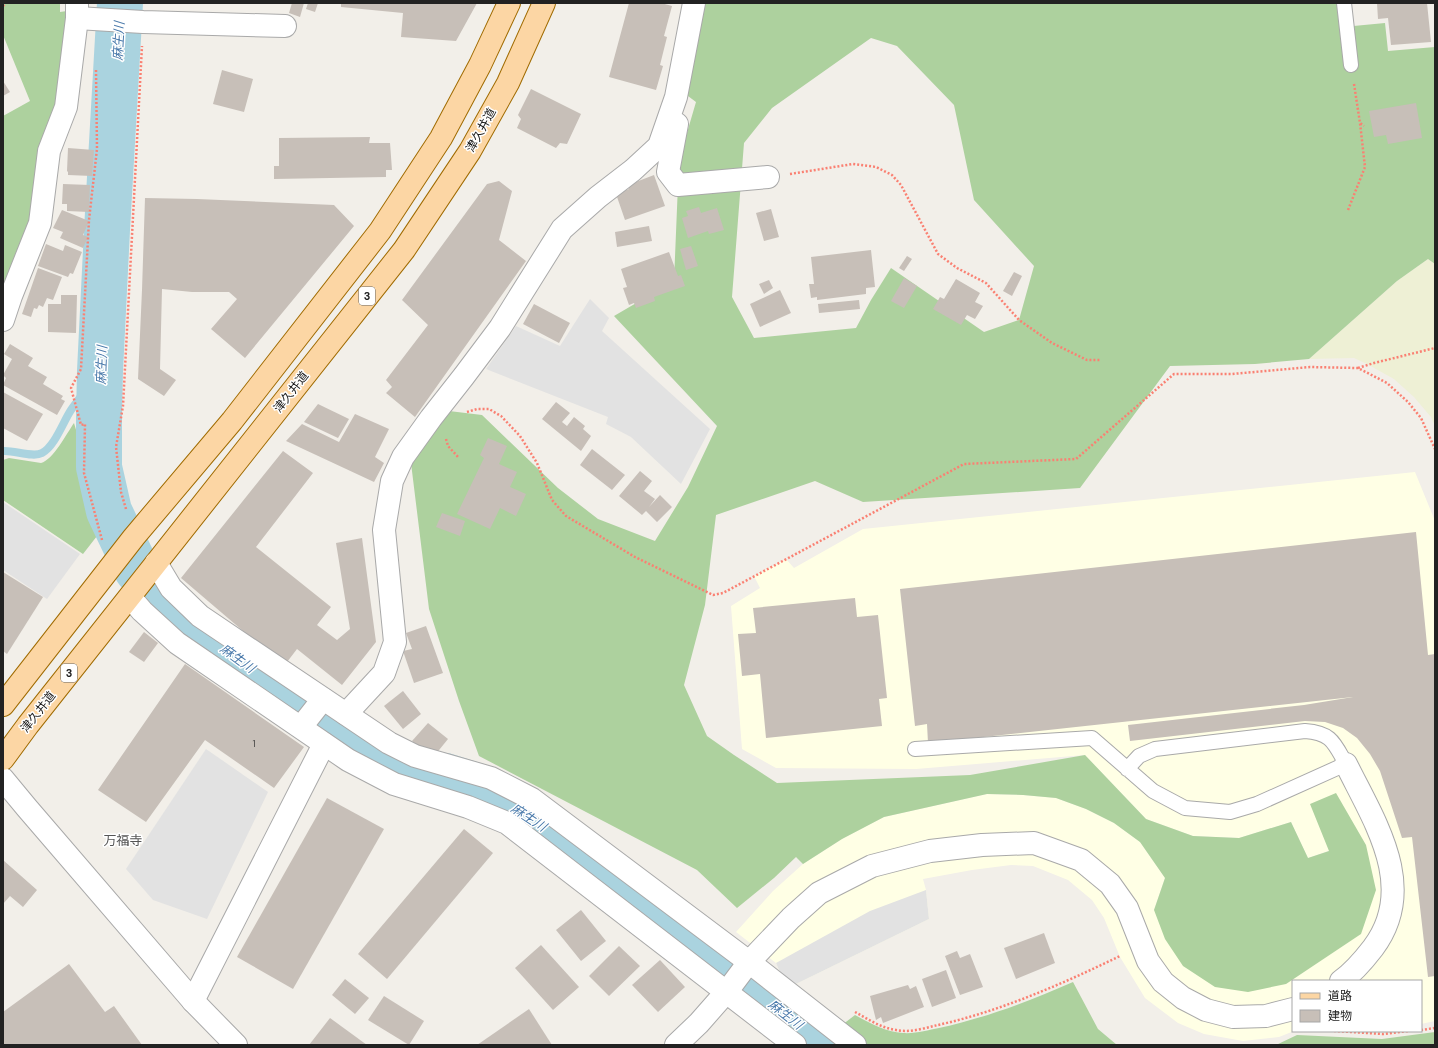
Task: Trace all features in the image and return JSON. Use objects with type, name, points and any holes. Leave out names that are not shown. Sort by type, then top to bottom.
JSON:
[{"type":"main road","name":"3","points":[[3,705],[134,537],[232,421],[380,231],[441,138],[480,65],[508,3]]},
{"type":"main road","name":"津久井道","points":[[3,758],[404,250],[470,151],[508,83],[544,3]]},
{"type":"street","points":[[346,714],[384,673],[395,642],[384,530],[386,510],[392,481],[403,457],[500,328],[562,229],[598,197],[633,170],[659,146],[676,97],[694,3]]},
{"type":"street","points":[[3,320],[40,223],[49,151],[66,107],[77,11],[104,20],[285,26]]},
{"type":"street","points":[[676,97],[678,128],[668,172],[678,185],[768,177]]},
{"type":"street","points":[[155,565],[171,588],[200,616],[321,701],[346,714],[388,743],[415,756],[491,778],[532,799],[746,966],[855,1045]]},
{"type":"street","points":[[133,593],[142,611],[177,643],[303,724],[324,744],[348,760],[394,784],[468,807],[507,823],[727,991],[795,1045]]},
{"type":"street","points":[[303,724],[321,701]]},
{"type":"street","points":[[193,1002],[324,744]]},
{"type":"street","points":[[1342,980],[1360,966],[1381,938],[1393,903],[1391,867],[1382,837],[1346,764]]},
{"type":"street","points":[[3,779],[193,1002],[236,1045]]},
{"type":"street","points":[[676,1045],[699,1023],[727,991],[746,966],[792,918],[819,893],[872,866],[930,851],[989,845],[1034,843],[1081,860],[1110,884],[1127,908],[1148,961],[1163,982],[1183,998],[1206,1010],[1233,1017],[1266,1016],[1292,1009]]},
{"type":"lane","points":[[1344,3],[1351,65]]},
{"type":"lane","points":[[915,749],[1092,738],[1127,769],[1153,791],[1185,808],[1230,812],[1257,804],[1346,764],[1330,738],[1318,732],[1305,731],[1155,749],[1139,756],[1127,769]]},
{"type":"path","points":[[3,6],[6,3]]},
{"type":"path","points":[[126,511],[121,492],[116,447],[123,406],[137,22]]},
{"type":"path","points":[[1348,210],[1365,167],[1351,65]]},
{"type":"path","points":[[96,66],[97,149],[89,220],[81,369],[71,388],[80,423],[81,425],[85,424],[84,473],[102,541]]},
{"type":"path","points":[[1360,123],[1364,126]]},
{"type":"path","points":[[768,177],[853,164],[876,167],[892,175],[901,185],[938,254],[957,268],[986,283],[1019,320],[1052,343],[1087,360],[1100,360]]},
{"type":"path","points":[[431,418],[438,422],[477,409],[489,409],[501,416],[520,436],[537,463],[552,500],[566,516],[635,557],[712,595],[723,593],[964,464],[1076,459],[1174,374],[1232,374],[1310,367],[1358,368],[1435,348]]},
{"type":"path","points":[[1358,368],[1387,383],[1408,402],[1421,418],[1435,449]]},
{"type":"path","points":[[854,1012],[882,1026],[897,1030],[912,1030],[965,1019],[1047,990],[1120,957],[1140,943]]},
{"type":"path","points":[[1422,1030],[1435,1028]]},
{"type":"path","points":[[1350,1032],[1383,1034],[1400,1032]]},
{"type":"shaded area","points":[[1428,259],[1435,264],[1435,426],[1431,417],[1414,397],[1394,379],[1367,364],[1354,358],[1309,359],[1397,281]]},
{"type":"shaded area","points":[[590,299],[609,318],[602,331],[710,429],[681,484],[631,437],[606,424],[608,417],[486,369],[516,326],[560,346]]},
{"type":"shaded area","points":[[1415,472],[1435,521],[1435,1021],[1422,1024],[1422,980],[1292,980],[1292,1032],[1279,1037],[1243,1041],[1204,1034],[1178,1023],[1145,998],[1120,957],[1104,918],[1092,900],[1068,880],[1033,866],[1011,865],[923,879],[926,890],[929,919],[796,984],[782,977],[776,963],[736,932],[773,891],[803,864],[842,839],[884,817],[987,794],[1056,798],[1086,809],[1114,823],[1140,842],[1165,878],[1154,910],[1286,984],[1321,960],[1331,850],[1308,858],[1291,822],[1239,838],[1193,836],[1146,819],[1085,755],[916,769],[776,768],[742,749],[731,606],[760,588],[754,576],[786,559],[794,568],[863,529]]},
{"type":"shaded area","points":[[3,502],[80,554],[47,599],[3,570]]},
{"type":"shaded area","points":[[206,749],[268,792],[207,919],[153,900],[126,869]]},
{"type":"shaded area","points":[[926,890],[929,919],[796,984],[782,977],[776,963],[870,911]]},
{"type":"green space","points":[[3,3],[60,3],[60,12],[67,11],[55,104],[36,202],[26,237],[3,287],[3,116],[30,101],[3,35]]},
{"type":"green space","points":[[699,3],[1341,3],[1343,27],[1385,23],[1388,51],[1435,47],[1435,264],[1428,259],[1397,281],[1309,359],[1255,364],[1170,366],[1080,488],[863,502],[815,481],[716,515],[705,605],[684,685],[707,736],[777,783],[970,775],[1085,755],[1146,819],[1193,836],[1239,838],[1291,822],[1308,858],[1329,851],[1310,804],[1336,793],[1366,845],[1376,890],[1361,934],[1286,984],[1248,992],[1215,987],[1183,966],[1165,939],[1154,910],[1165,878],[1140,842],[1114,823],[1086,809],[1056,798],[1023,795],[987,794],[884,817],[842,839],[803,864],[796,857],[774,878],[737,908],[697,870],[479,756],[459,701],[429,609],[411,463],[449,411],[482,415],[558,488],[598,519],[655,541],[688,487],[717,426],[614,316],[674,281],[679,160],[696,102],[684,93]],"holes":[[[871,38],[897,46],[954,105],[974,200],[1034,266],[1019,320],[984,332],[891,268],[856,328],[754,338],[732,297],[744,143],[772,108]]]},
{"type":"green space","points":[[74,423],[79,440],[83,487],[97,536],[83,554],[3,500],[3,460],[9,458],[41,463],[46,461],[55,452]]},
{"type":"green space","points":[[1073,982],[1098,1029],[1117,1045],[868,1045],[842,1025],[855,1015],[878,1027],[890,1031],[908,1033],[921,1032],[990,1014]]},
{"type":"green space","points":[[1435,1032],[1435,1045],[1276,1045],[1297,1035],[1382,1039]]},
{"type":"pier","points":[[105,5],[133,6],[130,34],[103,33]]},
{"type":"building","points":[[292,3],[304,3],[300,17],[289,13]]},
{"type":"building","points":[[308,3],[318,3],[315,12],[306,9]]},
{"type":"building","points":[[341,3],[477,3],[456,41],[401,37],[403,13],[341,7]]},
{"type":"building","points":[[629,3],[661,3],[672,6],[664,36],[667,37],[660,65],[663,66],[656,90],[609,77]]},
{"type":"building","points":[[1377,3],[1427,3],[1431,42],[1391,45],[1388,18],[1378,19]]},
{"type":"building","points":[[222,70],[253,79],[244,112],[213,104]]},
{"type":"building","points":[[3,81],[10,92],[3,96]]},
{"type":"building","points":[[531,89],[581,114],[567,144],[560,143],[556,148],[517,128],[521,119],[518,115]]},
{"type":"building","points":[[1416,103],[1422,138],[1388,144],[1386,135],[1374,137],[1369,111]]},
{"type":"building","points":[[370,137],[369,143],[390,143],[392,170],[386,170],[386,177],[274,179],[274,166],[279,166],[279,138]]},
{"type":"building","points":[[68,148],[94,150],[92,176],[68,175]]},
{"type":"building","points":[[654,175],[665,206],[625,220],[616,194],[629,189],[628,185]]},
{"type":"building","points":[[499,181],[512,191],[499,240],[526,261],[415,417],[386,393],[392,387],[386,380],[428,325],[402,300],[487,184]]},
{"type":"building","points":[[63,184],[90,185],[89,212],[67,211],[67,204],[62,204]]},
{"type":"building","points":[[145,198],[334,205],[354,226],[245,358],[211,329],[237,299],[229,292],[192,292],[162,289],[160,369],[176,380],[164,396],[138,379]]},
{"type":"building","points":[[699,207],[701,213],[717,208],[724,230],[709,234],[708,231],[688,238],[682,218],[688,216],[686,211]]},
{"type":"building","points":[[771,209],[779,237],[764,241],[756,213]]},
{"type":"building","points":[[62,210],[89,221],[83,235],[88,237],[83,248],[60,238],[63,232],[53,228]]},
{"type":"building","points":[[649,226],[652,241],[617,247],[615,232]]},
{"type":"building","points":[[46,244],[63,251],[65,245],[82,252],[73,274],[70,273],[68,277],[38,266]]},
{"type":"building","points":[[691,246],[698,266],[686,270],[680,249]]},
{"type":"building","points":[[871,250],[875,287],[866,288],[866,294],[817,300],[817,297],[811,298],[809,284],[814,284],[811,257]]},
{"type":"building","points":[[669,252],[678,276],[681,275],[685,286],[654,297],[655,301],[636,308],[634,303],[629,305],[623,288],[627,287],[621,269]]},
{"type":"building","points":[[907,256],[912,259],[904,271],[899,268]]},
{"type":"building","points":[[38,268],[62,277],[53,300],[47,298],[43,307],[39,305],[37,309],[34,308],[31,317],[22,314]]},
{"type":"building","points":[[1014,272],[1022,276],[1012,296],[1003,291]]},
{"type":"building","points":[[904,278],[917,286],[904,308],[891,301]]},
{"type":"building","points":[[956,279],[980,293],[975,302],[983,306],[975,319],[967,315],[961,325],[933,309],[940,297],[944,299]]},
{"type":"building","points":[[769,280],[773,288],[764,294],[759,284]]},
{"type":"building","points":[[780,290],[791,313],[760,327],[750,304]]},
{"type":"building","points":[[61,295],[77,295],[76,333],[48,332],[48,304],[61,304]]},
{"type":"building","points":[[859,300],[860,309],[819,313],[818,304]]},
{"type":"building","points":[[534,304],[570,323],[559,343],[523,324]]},
{"type":"building","points":[[10,344],[33,358],[28,366],[47,377],[43,384],[63,396],[61,399],[65,401],[57,415],[3,385],[6,378],[3,375],[12,359],[4,354]]},
{"type":"building","points":[[3,392],[43,414],[27,441],[3,428]]},
{"type":"building","points":[[556,402],[570,413],[562,422],[567,426],[574,417],[585,426],[583,429],[591,436],[581,451],[542,419]]},
{"type":"building","points":[[318,404],[349,419],[338,438],[304,422]]},
{"type":"building","points":[[355,414],[389,429],[375,457],[384,463],[374,482],[286,441],[302,424],[339,442]]},
{"type":"building","points":[[488,438],[507,446],[499,464],[517,472],[510,487],[526,494],[516,516],[500,508],[490,529],[457,514],[484,458],[480,455]]},
{"type":"building","points":[[592,449],[625,475],[612,490],[580,465]]},
{"type":"building","points":[[283,451],[313,473],[256,547],[331,607],[317,625],[337,640],[350,629],[336,543],[362,538],[376,642],[342,685],[297,649],[284,666],[181,578]]},
{"type":"building","points":[[640,471],[652,481],[644,491],[655,499],[649,507],[660,495],[672,507],[657,522],[646,511],[642,515],[619,496]]},
{"type":"building","points":[[442,513],[465,521],[460,536],[436,527]]},
{"type":"building","points":[[1416,532],[1428,655],[1435,654],[1435,976],[1428,977],[1412,837],[1402,838],[1380,771],[1370,754],[1357,738],[1343,728],[1325,722],[1305,721],[1130,741],[1128,725],[1304,705],[1353,697],[928,743],[927,724],[915,726],[900,589]]},
{"type":"building","points":[[3,572],[43,597],[7,654],[3,651]]},
{"type":"building","points":[[855,598],[857,617],[878,615],[887,698],[879,699],[882,726],[766,738],[760,674],[742,676],[738,634],[756,633],[753,608]]},
{"type":"building","points":[[426,626],[443,673],[414,683],[403,651],[412,649],[406,633]]},
{"type":"building","points":[[144,632],[158,643],[144,662],[129,652]]},
{"type":"building","points":[[185,664],[304,747],[274,788],[205,740],[146,822],[98,790]]},
{"type":"building","points":[[403,691],[421,714],[403,729],[384,706]]},
{"type":"building","points":[[428,723],[448,739],[435,755],[424,751],[412,741]]},
{"type":"building","points":[[327,798],[384,829],[293,989],[237,957]]},
{"type":"building","points":[[464,829],[493,853],[387,979],[358,954]]},
{"type":"building","points":[[3,860],[37,890],[23,907],[10,896],[3,904]]},
{"type":"building","points":[[581,910],[606,941],[581,961],[556,930]]},
{"type":"building","points":[[1044,933],[1055,963],[1016,979],[1004,948]]},
{"type":"building","points":[[541,945],[579,987],[553,1010],[515,968]]},
{"type":"building","points":[[619,946],[640,966],[609,996],[589,976]]},
{"type":"building","points":[[957,951],[960,958],[970,954],[983,987],[960,995],[945,956]]},
{"type":"building","points":[[660,960],[685,987],[658,1012],[632,985]]},
{"type":"building","points":[[69,964],[105,1012],[114,1006],[142,1045],[3,1045],[3,1012]]},
{"type":"building","points":[[946,970],[956,998],[932,1007],[922,979]]},
{"type":"building","points":[[345,979],[369,998],[355,1014],[332,995]]},
{"type":"building","points":[[908,985],[910,989],[916,986],[924,1007],[883,1023],[881,1017],[876,1020],[870,996]]},
{"type":"building","points":[[384,996],[424,1021],[409,1045],[368,1020]]},
{"type":"building","points":[[529,1009],[552,1045],[477,1045]]},
{"type":"building","points":[[330,1018],[367,1045],[309,1045]]},
{"type":"waterway","name":"麻生川","points":[[120,3],[100,371],[99,467],[109,511],[137,570],[170,608],[364,751],[406,770],[445,776],[477,786],[529,815],[826,1045]]},
{"type":"waterway","points":[[3,451],[34,455],[47,450],[55,439],[71,410],[100,371]]},
{"type":"district","name":"万福寺","points":[[123,840]]}]
